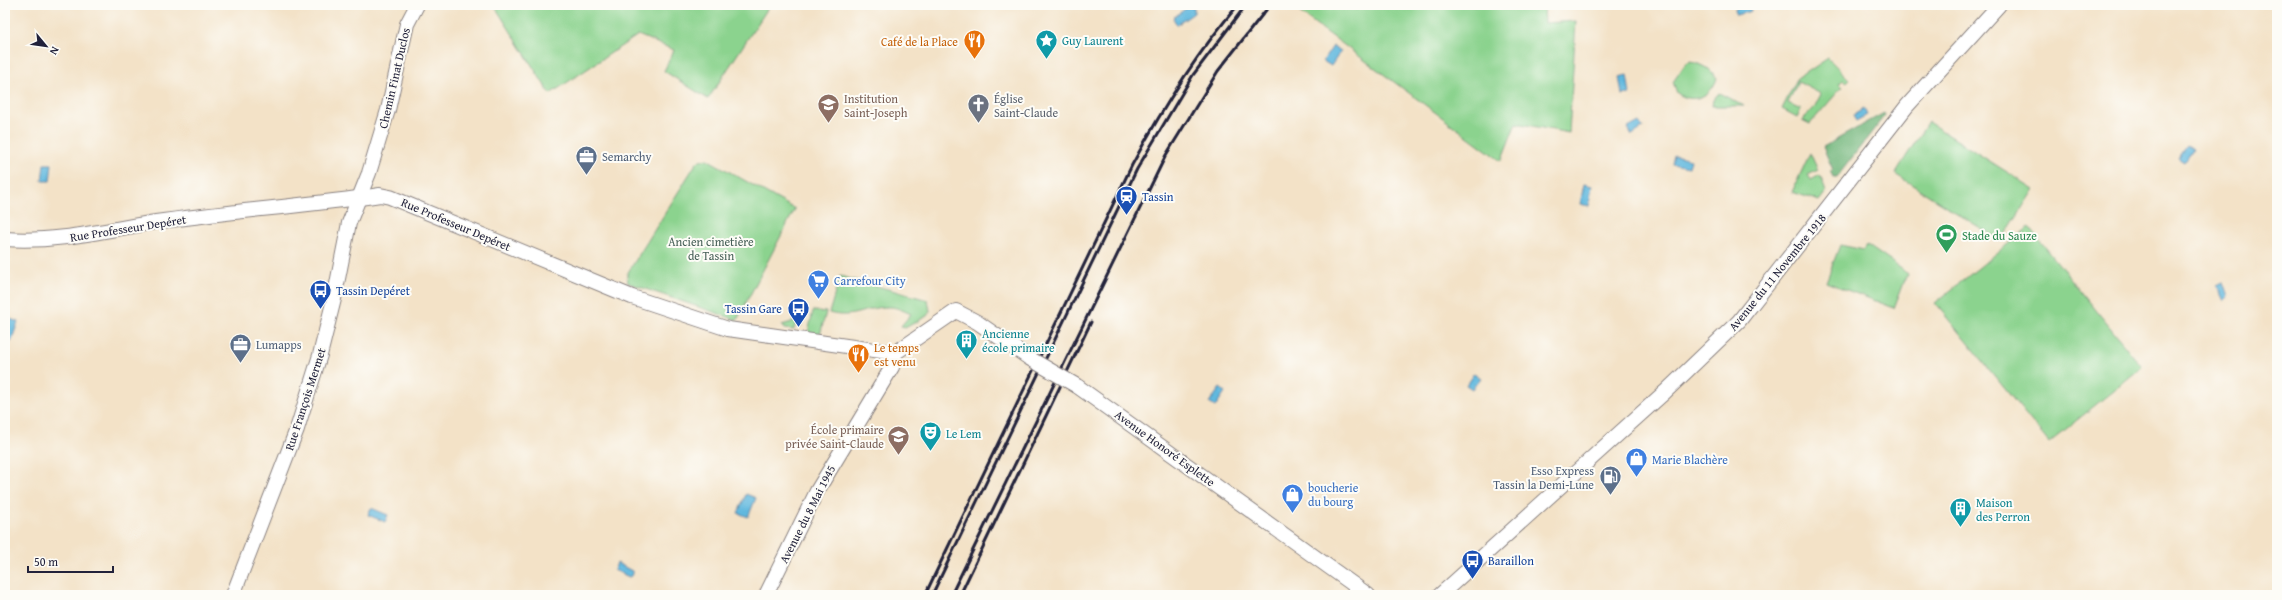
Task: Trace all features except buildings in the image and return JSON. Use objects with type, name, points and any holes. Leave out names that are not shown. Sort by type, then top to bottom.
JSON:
[{"type":"street","name":"Chemin Finat Duclos","points":[[360,198],[388,110],[407,24],[417,5]]},
{"type":"street","name":"Avenue du 11 Novembre 1918","points":[[1440,595],[1665,392],[1739,321],[1907,106],[1999,5]]},
{"type":"street","name":"Rue Professeur Depéret","points":[[5,239],[42,240],[156,222],[380,195],[390,197],[632,297],[728,328],[895,353]]},
{"type":"street","name":"Rue François Mermet","points":[[233,595],[297,429],[322,348],[349,223],[360,198]]},
{"type":"street","name":"Avenue Honoré Esplette","points":[[895,353],[956,311],[977,322],[1029,358],[1078,386],[1368,595]]},
{"type":"street","name":"Avenue du 8 Mai 1945","points":[[766,595],[817,491],[892,367],[895,353]]},
{"type":"green space","points":[[494,5],[770,5],[708,99],[664,71],[674,50],[638,35],[550,94]]},
{"type":"green space","points":[[1303,5],[1544,5],[1545,23],[1576,21],[1569,133],[1516,123],[1501,161],[1298,11]]},
{"type":"green space","points":[[1828,58],[1849,79],[1846,82],[1843,80],[1839,84],[1842,87],[1810,124],[1802,120],[1814,108],[1821,94],[1798,82],[1788,103],[1801,109],[1797,117],[1782,109],[1797,79]]},
{"type":"green space","points":[[1692,61],[1709,69],[1717,78],[1711,90],[1706,94],[1701,97],[1689,98],[1683,97],[1677,93],[1673,82],[1686,63]]},
{"type":"green space","points":[[1719,93],[1744,106],[1712,106],[1713,100]]},
{"type":"green space","points":[[1884,113],[1885,115],[1837,177],[1833,177],[1830,171],[1833,170],[1823,147]]},
{"type":"green space","points":[[1928,122],[2034,189],[2001,241],[1895,174]]},
{"type":"green space","points":[[1810,153],[1818,170],[1808,175],[1811,180],[1820,175],[1826,192],[1819,201],[1792,192]]},
{"type":"green space","name":"Ancien cimetière de Tassin","points":[[707,159],[795,209],[737,320],[628,283],[627,274],[697,162]]},
{"type":"green space","points":[[2029,227],[2142,367],[2049,443],[1935,303]]},
{"type":"green space","points":[[1840,245],[1864,250],[1867,245],[1907,274],[1894,308],[1826,282]]},
{"type":"green space","points":[[840,276],[928,300],[930,311],[927,316],[905,328],[901,326],[911,314],[893,307],[872,309],[846,315],[829,313]]},
{"type":"green space","points":[[813,311],[826,312],[820,335],[808,333]]},
{"type":"green space","points":[[804,314],[801,326],[795,325],[794,330],[785,329],[782,325],[795,321]]},
{"type":"water","points":[[1750,5],[1751,11],[1736,15],[1735,9]]},
{"type":"water","points":[[1189,6],[1194,8],[1194,13],[1177,25],[1173,18]]},
{"type":"water","points":[[1333,46],[1341,51],[1331,66],[1323,61]]},
{"type":"water","points":[[1627,75],[1630,94],[1622,95],[1619,77]]},
{"type":"water","points":[[1864,109],[1867,115],[1856,121],[1853,116]]},
{"type":"water","points":[[1639,122],[1643,128],[1632,135],[1628,128]]},
{"type":"water","points":[[2187,145],[2193,149],[2184,162],[2178,158]]},
{"type":"water","points":[[1674,155],[1691,159],[1689,167],[1672,164]]},
{"type":"water","points":[[44,164],[52,164],[50,181],[42,181]]},
{"type":"water","points":[[1584,184],[1592,186],[1589,206],[1580,204]]},
{"type":"water","points":[[2223,283],[2228,297],[2224,301],[2217,286]]},
{"type":"water","points":[[8,318],[18,322],[11,342],[5,340],[5,327]]},
{"type":"water","points":[[1474,373],[1481,378],[1472,389],[1466,385]]},
{"type":"water","points":[[1220,388],[1225,392],[1215,407],[1209,403]]},
{"type":"water","points":[[746,494],[756,498],[748,517],[738,513]]},
{"type":"water","points":[[371,508],[388,515],[385,522],[368,515]]},
{"type":"water","points":[[617,563],[632,571],[633,575],[629,577],[614,570]]},
{"type":"railway","points":[[925,595],[1132,165],[1180,82],[1238,5]]},
{"type":"railway","points":[[932,595],[1137,169],[1193,75],[1246,5]]},
{"type":"railway","points":[[951,595],[1166,155],[1218,71],[1270,5]]},
{"type":"railway","points":[[2271,5],[2277,13]]},
{"type":"railway","points":[[960,595],[1091,322]]},
{"type":"place","name":"Café de la Place","points":[[974,60]]},
{"type":"place","name":"Guy Laurent","points":[[1047,60]]},
{"type":"place","name":"Institution Saint-Joseph","points":[[829,124]]},
{"type":"place","name":"Église Saint-Claude","points":[[978,124]]},
{"type":"place","name":"Semarchy","points":[[587,176]]},
{"type":"place","name":"Tassin","points":[[1126,216]]},
{"type":"place","name":"Stade du Sauze","points":[[1946,254]]},
{"type":"place","name":"Carrefour City","points":[[819,300]]},
{"type":"place","name":"Tassin Depéret","points":[[321,310]]},
{"type":"place","name":"Tassin Gare","points":[[798,328]]},
{"type":"place","name":"Ancienne école primaire","points":[[967,360]]},
{"type":"place","name":"Lumapps","points":[[241,364]]},
{"type":"place","name":"Le temps est venu","points":[[859,374]]},
{"type":"place","name":"Le Lem","points":[[930,452]]},
{"type":"place","name":"École primaire privée Saint-Claude","points":[[899,456]]},
{"type":"place","name":"Marie Blachère","points":[[1636,478]]},
{"type":"place","name":"Esso Express Tassin la Demi-Lune","points":[[1610,496]]},
{"type":"place","name":"boucherie du bourg","points":[[1292,514]]},
{"type":"place","name":"Maison des Perron","points":[[1960,528]]},
{"type":"place","name":"Baraillon","points":[[1473,580]]}]
